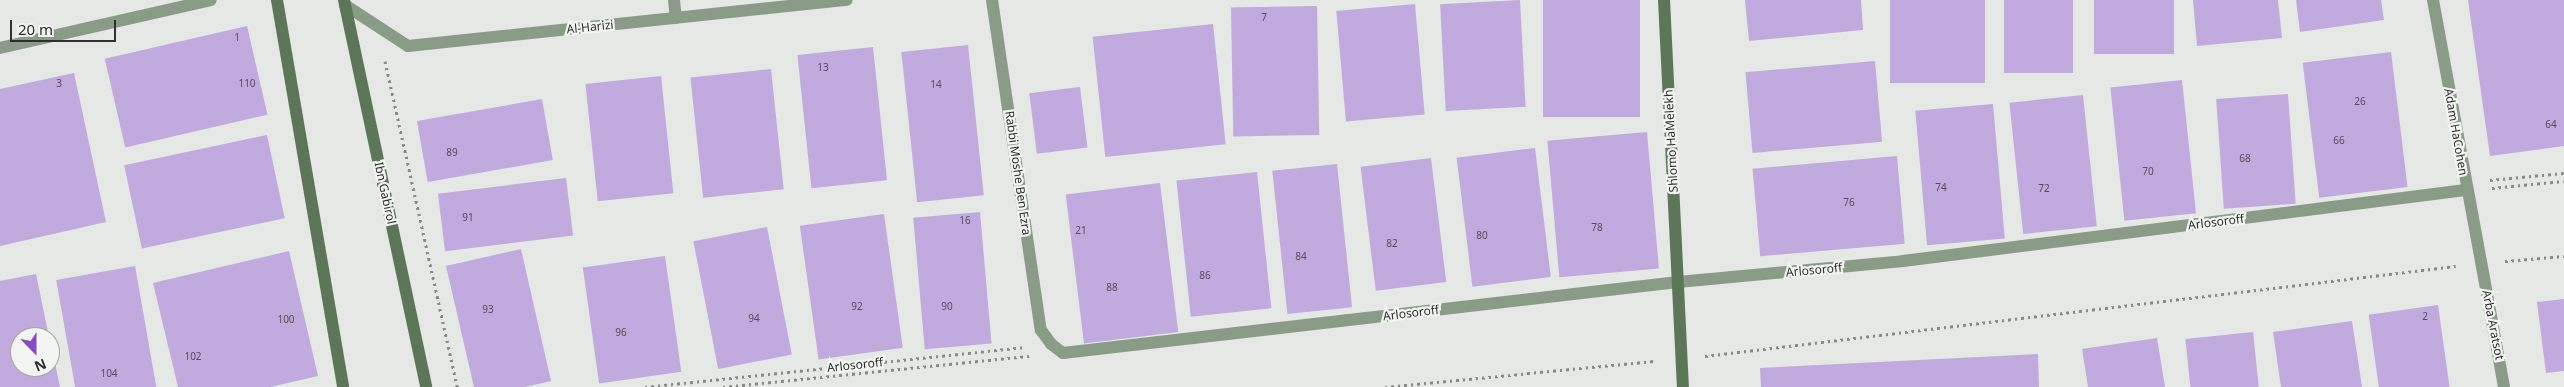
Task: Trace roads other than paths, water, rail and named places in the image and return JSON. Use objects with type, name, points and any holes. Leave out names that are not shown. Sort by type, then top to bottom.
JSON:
[{"type":"main road","points":[[277,0],[343,387]]},
{"type":"main road","name":"Shlomo HaMelekh","points":[[1664,0],[1680,359],[1683,387]]},
{"type":"main road","name":"Ibn Gabirol","points":[[344,3],[426,387]]},
{"type":"main road","points":[[338,387],[339,369]]},
{"type":"street","points":[[0,48],[211,0]]},
{"type":"street","points":[[674,0],[676,18]]},
{"type":"street","name":"Al-Harizi","points":[[344,3],[408,46],[847,0]]},
{"type":"street","name":"Rabbi Moshe Ben Ezra","points":[[992,0],[1041,330],[1051,344],[1063,353]]},
{"type":"street","name":"Adam HaCohen","points":[[2433,0],[2481,263]]},
{"type":"street","name":"Arlosoroff","points":[[1063,353],[1678,282],[1903,261],[2466,186]]},
{"type":"street","name":"Arba Aratsot","points":[[2481,263],[2504,387]]}]
